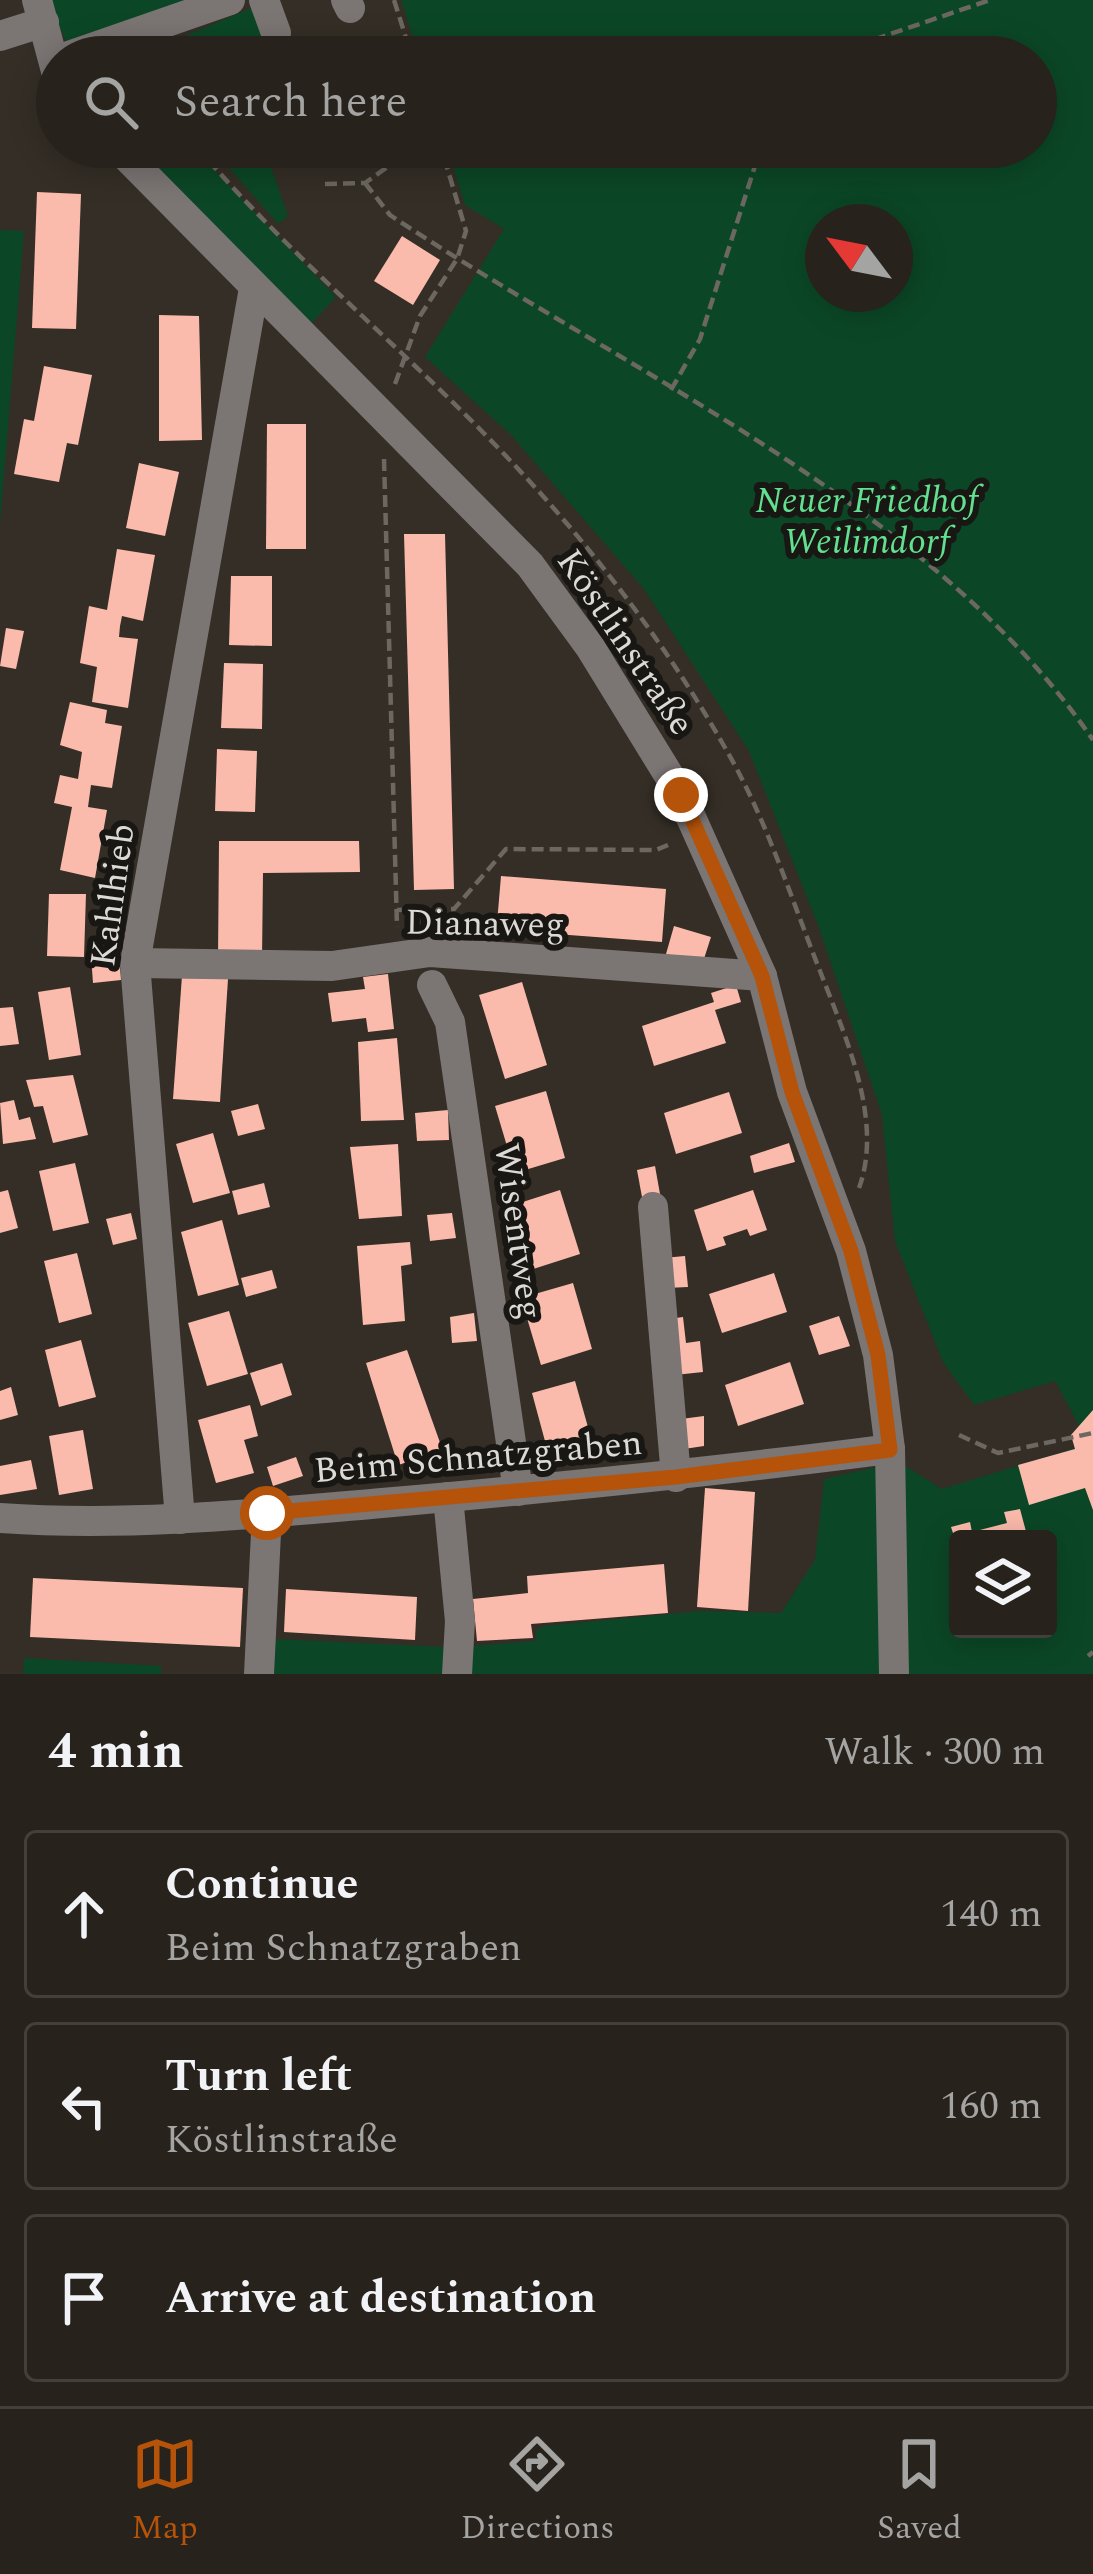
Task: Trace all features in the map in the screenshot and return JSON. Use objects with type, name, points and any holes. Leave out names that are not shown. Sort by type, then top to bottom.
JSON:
[{"type":"street","points":[[133,36],[230,0]]},
{"type":"street","points":[[264,0],[276,32]]},
{"type":"street","points":[[0,36],[40,11]]},
{"type":"street","name":"Köstlinstraße","points":[[137,168],[383,413],[542,581],[590,646],[698,830],[762,976],[792,1092],[851,1251],[878,1355],[890,1450],[894,1674]]},
{"type":"street","name":"Kahlhieb","points":[[180,1519],[135,963],[254,288]]},
{"type":"street","name":"Dianaweg","points":[[135,963],[332,966],[430,952],[762,976]]},
{"type":"street","name":"Wisentweg","points":[[432,985],[450,1022],[518,1491]]},
{"type":"street","points":[[653,1207],[676,1477]]},
{"type":"street","name":"Beim Schnatzgraben","points":[[0,1518],[86,1524],[267,1513],[676,1477],[890,1450]]},
{"type":"street","points":[[448,1497],[460,1622],[457,1674]]},
{"type":"street","points":[[259,1674],[267,1513]]},
{"type":"path","points":[[394,0],[405,36]]},
{"type":"path","points":[[885,36],[990,0]]},
{"type":"path","points":[[325,184],[365,183],[387,168]]},
{"type":"path","points":[[406,358],[420,316],[457,260],[466,231],[447,168]]},
{"type":"path","points":[[671,390],[700,339],[754,168]]},
{"type":"path","points":[[365,183],[390,215],[771,453],[938,572],[1007,632],[1093,740]]},
{"type":"path","points":[[383,413],[398,957]]},
{"type":"path","points":[[397,910],[454,909],[506,849],[656,850],[698,830]]},
{"type":"path","points":[[958,1435],[998,1453],[1093,1433]]},
{"type":"green space","points":[[49,0],[199,0],[99,36],[64,36]]},
{"type":"green space","name":"Neuer Friedhof Weilimdorf","points":[[401,0],[1093,0],[1093,1674],[470,1674],[472,1646],[536,1641],[536,1630],[545,1626],[700,1611],[781,1613],[815,1560],[824,1479],[899,1462],[942,1489],[1089,1444],[1055,1381],[974,1405],[943,1362],[895,1241],[882,1115],[819,928],[749,751],[644,589],[511,435],[425,357],[504,229],[465,205],[454,168],[1057,168],[1057,36],[412,36]]},
{"type":"green space","points":[[252,8],[263,35],[261,36],[185,36]]},
{"type":"green space","points":[[151,168],[212,168],[336,297],[311,324]]},
{"type":"green space","points":[[229,168],[271,168],[288,216],[278,224]]},
{"type":"green space","points":[[0,230],[24,231],[0,524]]},
{"type":"green space","points":[[275,1639],[446,1647],[445,1674],[273,1674]]},
{"type":"green space","points":[[24,1658],[161,1666],[161,1674],[23,1674]]},
{"type":"building","points":[[37,192],[81,194],[76,329],[32,328]]},
{"type":"building","points":[[402,236],[440,260],[413,305],[374,281]]},
{"type":"building","points":[[159,315],[199,316],[202,440],[159,441]]},
{"type":"building","points":[[44,366],[92,375],[78,445],[67,443],[59,482],[14,474],[24,419],[34,421]]},
{"type":"building","points":[[267,424],[306,424],[306,549],[266,549]]},
{"type":"building","points":[[139,463],[179,472],[165,536],[126,528]]},
{"type":"building","points":[[404,534],[445,534],[454,889],[414,890]]},
{"type":"building","points":[[117,549],[155,555],[143,621],[122,616],[120,626],[119,637],[138,639],[128,708],[92,702],[97,667],[80,663],[89,606],[107,610]]},
{"type":"building","points":[[231,576],[272,576],[272,646],[229,645]]},
{"type":"building","points":[[6,628],[24,631],[16,669],[0,666]]},
{"type":"building","points":[[224,663],[263,664],[262,729],[221,728]]},
{"type":"building","points":[[70,702],[107,710],[105,723],[122,726],[112,788],[91,785],[88,807],[107,810],[95,878],[60,870],[72,807],[54,803],[60,775],[78,779],[82,752],[60,745]]},
{"type":"building","points":[[217,749],[257,751],[255,812],[215,811]]},
{"type":"building","points":[[219,841],[359,841],[360,872],[263,873],[262,959],[218,959]]},
{"type":"building","points":[[501,876],[666,889],[662,942],[516,931],[515,936],[496,935]]},
{"type":"building","points":[[49,894],[86,894],[84,957],[47,956]]},
{"type":"building","points":[[674,926],[711,937],[702,965],[666,954]]},
{"type":"building","points":[[119,954],[121,980],[93,983],[91,956]]},
{"type":"building","points":[[388,974],[394,1029],[368,1032],[366,1018],[332,1022],[328,993],[365,989],[363,977]]},
{"type":"building","points":[[182,976],[228,979],[220,1102],[173,1099]]},
{"type":"building","points":[[522,982],[547,1065],[505,1079],[479,995]]},
{"type":"building","points":[[736,985],[741,1002],[715,1010],[726,1043],[654,1066],[642,1026],[714,1002],[711,993]]},
{"type":"building","points":[[70,987],[81,1055],[49,1060],[38,992]]},
{"type":"building","points":[[13,1007],[19,1044],[0,1046],[0,1008]]},
{"type":"building","points":[[397,1038],[404,1120],[361,1121],[358,1042]]},
{"type":"building","points":[[73,1075],[88,1135],[53,1143],[43,1106],[34,1107],[26,1080]]},
{"type":"building","points":[[546,1091],[565,1158],[515,1173],[495,1106]]},
{"type":"building","points":[[729,1092],[742,1133],[676,1154],[664,1113]]},
{"type":"building","points":[[14,1100],[19,1120],[30,1117],[36,1139],[3,1144],[0,1103]]},
{"type":"building","points":[[258,1104],[265,1129],[238,1136],[231,1111]]},
{"type":"building","points":[[448,1110],[449,1140],[417,1141],[415,1113]]},
{"type":"building","points":[[213,1133],[230,1193],[193,1203],[176,1144]]},
{"type":"building","points":[[789,1143],[795,1162],[754,1173],[750,1156]]},
{"type":"building","points":[[398,1144],[402,1216],[359,1219],[350,1147]]},
{"type":"building","points":[[75,1163],[89,1223],[53,1231],[39,1171]]},
{"type":"building","points":[[655,1166],[660,1194],[642,1197],[637,1170]]},
{"type":"building","points":[[264,1183],[270,1207],[238,1215],[232,1191]]},
{"type":"building","points":[[8,1190],[18,1228],[0,1233],[0,1192]]},
{"type":"building","points":[[560,1190],[580,1254],[527,1271],[507,1207]]},
{"type":"building","points":[[753,1190],[767,1230],[750,1236],[747,1229],[723,1237],[726,1245],[707,1251],[694,1210]]},
{"type":"building","points":[[131,1213],[137,1239],[113,1245],[106,1219]]},
{"type":"building","points":[[452,1213],[456,1238],[430,1241],[427,1215]]},
{"type":"building","points":[[222,1220],[239,1285],[198,1296],[181,1232]]},
{"type":"building","points":[[410,1242],[412,1264],[401,1266],[405,1321],[363,1325],[357,1246]]},
{"type":"building","points":[[77,1253],[92,1314],[59,1323],[44,1261]]},
{"type":"building","points":[[685,1256],[688,1287],[666,1288],[663,1258]]},
{"type":"building","points":[[272,1270],[277,1288],[246,1297],[241,1278]]},
{"type":"building","points":[[774,1273],[787,1312],[722,1333],[709,1294]]},
{"type":"building","points":[[573,1283],[592,1349],[541,1365],[521,1298]]},
{"type":"building","points":[[229,1311],[248,1374],[207,1386],[188,1323]]},
{"type":"building","points":[[474,1313],[477,1341],[452,1343],[450,1317]]},
{"type":"building","points":[[839,1316],[850,1346],[819,1355],[809,1326]]},
{"type":"building","points":[[683,1317],[686,1343],[700,1341],[703,1372],[675,1375],[669,1319]]},
{"type":"building","points":[[81,1340],[96,1397],[59,1407],[45,1350]]},
{"type":"building","points":[[407,1350],[443,1451],[398,1465],[366,1363]]},
{"type":"building","points":[[790,1362],[804,1404],[738,1426],[725,1385]]},
{"type":"building","points":[[282,1363],[292,1395],[261,1406],[250,1373]]},
{"type":"building","points":[[575,1381],[593,1445],[549,1456],[532,1393]]},
{"type":"building","points":[[11,1387],[18,1415],[0,1420],[0,1391]]},
{"type":"building","points":[[250,1405],[258,1436],[244,1440],[254,1473],[216,1483],[198,1420]]},
{"type":"building","points":[[1093,1410],[1093,1510],[1085,1488],[1029,1505],[1018,1465],[1075,1449],[1071,1435]]},
{"type":"building","points":[[704,1416],[704,1446],[684,1449],[681,1419]]},
{"type":"building","points":[[83,1430],[93,1489],[59,1495],[49,1436]]},
{"type":"building","points":[[296,1457],[303,1476],[273,1486],[267,1467]]},
{"type":"building","points":[[31,1460],[37,1489],[0,1495],[0,1466]]},
{"type":"building","points":[[705,1488],[755,1492],[748,1611],[697,1607]]},
{"type":"building","points":[[1020,1509],[1026,1530],[980,1530],[1007,1523],[1004,1512]]},
{"type":"building","points":[[970,1522],[972,1530],[952,1530],[951,1527]]},
{"type":"building","points":[[664,1564],[668,1613],[531,1624],[533,1638],[477,1641],[473,1599],[528,1593],[527,1576]]},
{"type":"building","points":[[33,1578],[243,1588],[240,1647],[30,1637]]},
{"type":"building","points":[[286,1589],[417,1597],[415,1640],[284,1632]]},
{"type":"route","points":[[267,1513],[676,1477],[890,1450],[878,1355],[851,1251],[792,1092],[762,976],[681,795]]}]
